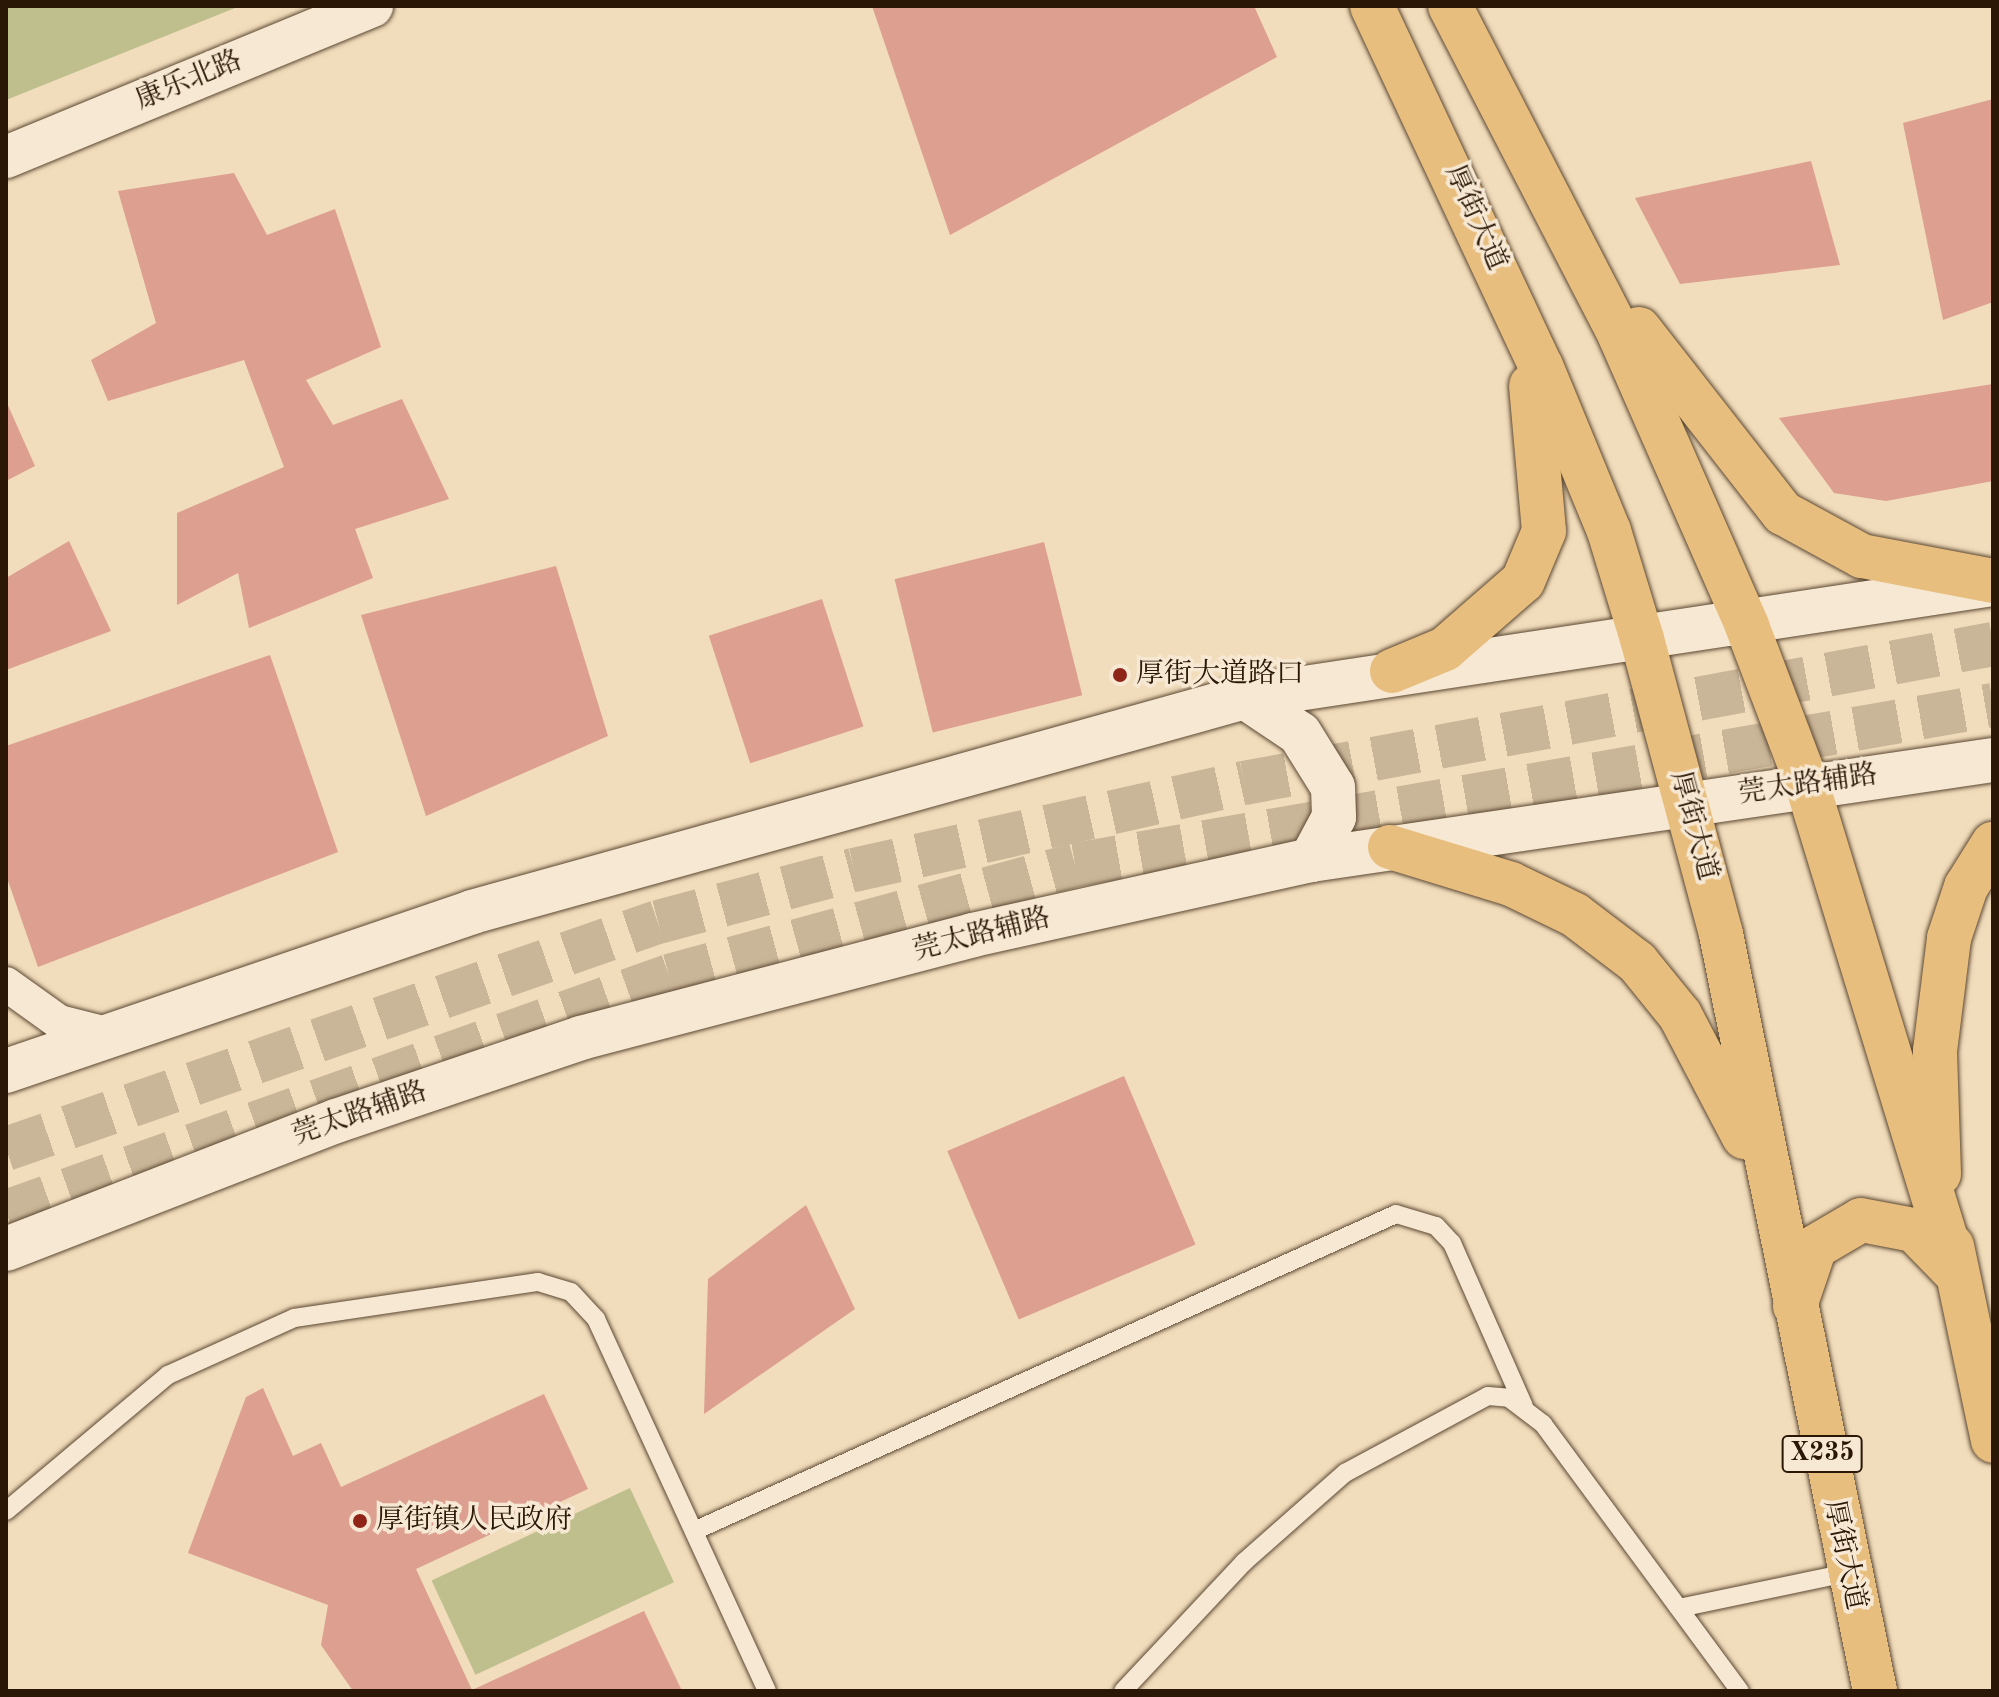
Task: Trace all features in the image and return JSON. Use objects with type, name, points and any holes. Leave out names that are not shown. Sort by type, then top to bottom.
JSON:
[{"type":"main road","name":"厚街大道","points":[[1372,6],[1503,280],[1609,531],[1642,639],[1688,802],[1777,1216],[1793,1314],[1846,1573],[1875,1691]]},
{"type":"main road","points":[[1450,6],[1517,131],[1701,511],[1807,784],[1954,1257],[1980,1326],[1993,1441]]},
{"type":"main road","points":[[1517,131],[1645,338],[1783,513],[1862,556],[1993,582]]},
{"type":"main road","points":[[1392,671],[1445,649],[1492,616],[1523,581],[1544,531],[1544,467],[1530,378],[1503,280]]},
{"type":"main road","points":[[6,1071],[472,912],[1245,697],[1392,671],[1747,626],[1993,582]]},
{"type":"main road","points":[[1245,697],[1300,734],[1333,787],[1334,817],[1311,860]]},
{"type":"main road","name":"莞太路辅路","points":[[6,1249],[336,1121],[581,1038],[973,935],[1311,860],[1807,784],[1993,760]]},
{"type":"main road","points":[[1954,1257],[1939,1179],[1935,1051],[1949,938],[1966,887],[1993,844]]},
{"type":"main road","points":[[1390,847],[1511,884],[1575,915],[1637,962],[1719,1080],[1777,1216]]},
{"type":"main road","points":[[1793,1314],[1815,1247],[1861,1220],[1914,1230],[1954,1257]]},
{"type":"street","name":"康乐北路","points":[[6,157],[372,6]]},
{"type":"street","points":[[6,984],[59,1022],[110,1035]]},
{"type":"lane","points":[[694,1531],[1396,1214],[1436,1226],[1452,1243],[1524,1406],[1740,1691]]},
{"type":"lane","points":[[6,1511],[168,1375],[294,1318],[538,1282],[571,1292],[596,1319],[767,1691]]},
{"type":"lane","points":[[1123,1691],[1244,1562],[1345,1473],[1472,1401],[1498,1397],[1524,1406]]},
{"type":"lane","points":[[1679,1608],[1846,1573]]},
{"type":"green space","points":[[6,6],[240,6],[6,100]]},
{"type":"green space","points":[[630,1488],[674,1582],[475,1675],[432,1581]]},
{"type":"building","points":[[872,6],[1254,6],[1277,57],[950,235]]},
{"type":"building","points":[[1993,99],[1993,302],[1943,320],[1903,123]]},
{"type":"building","points":[[1811,161],[1840,265],[1680,284],[1635,198]]},
{"type":"building","points":[[234,173],[267,235],[335,209],[381,347],[306,380],[333,425],[402,399],[449,499],[355,529],[373,578],[249,628],[238,573],[177,605],[177,513],[284,467],[244,360],[108,401],[91,360],[156,323],[118,191]]},
{"type":"building","points":[[1993,384],[1993,481],[1886,501],[1834,493],[1779,418]]},
{"type":"building","points":[[6,401],[35,466],[6,481]]},
{"type":"building","points":[[69,541],[111,631],[6,670],[6,578]]},
{"type":"building","points":[[1044,542],[1082,695],[933,733],[895,579]]},
{"type":"building","points":[[556,566],[608,736],[426,816],[361,615]]},
{"type":"building","points":[[822,599],[863,726],[750,763],[709,636]]},
{"type":"building","points":[[270,655],[338,852],[38,967],[6,875],[6,746]]},
{"type":"building","points":[[1124,1076],[1196,1244],[1019,1319],[947,1151]]},
{"type":"building","points":[[806,1205],[855,1309],[704,1414],[708,1279]]},
{"type":"building","name":"厚街镇人民政府","points":[[263,1388],[293,1456],[321,1443],[341,1487],[544,1394],[588,1489],[416,1569],[472,1690],[644,1611],[682,1691],[353,1691],[321,1645],[328,1605],[188,1553],[246,1397]]},
{"type":"tunnel","points":[[6,1149],[658,922],[854,870],[1244,783],[1993,644]]},
{"type":"tunnel","points":[[6,1212],[669,976],[1075,865],[1993,705]]},
{"type":"place","name":"厚街大道路口","points":[[1120,675]]},
{"type":"place","name":"厚街镇人民政府","points":[[360,1521]]}]
